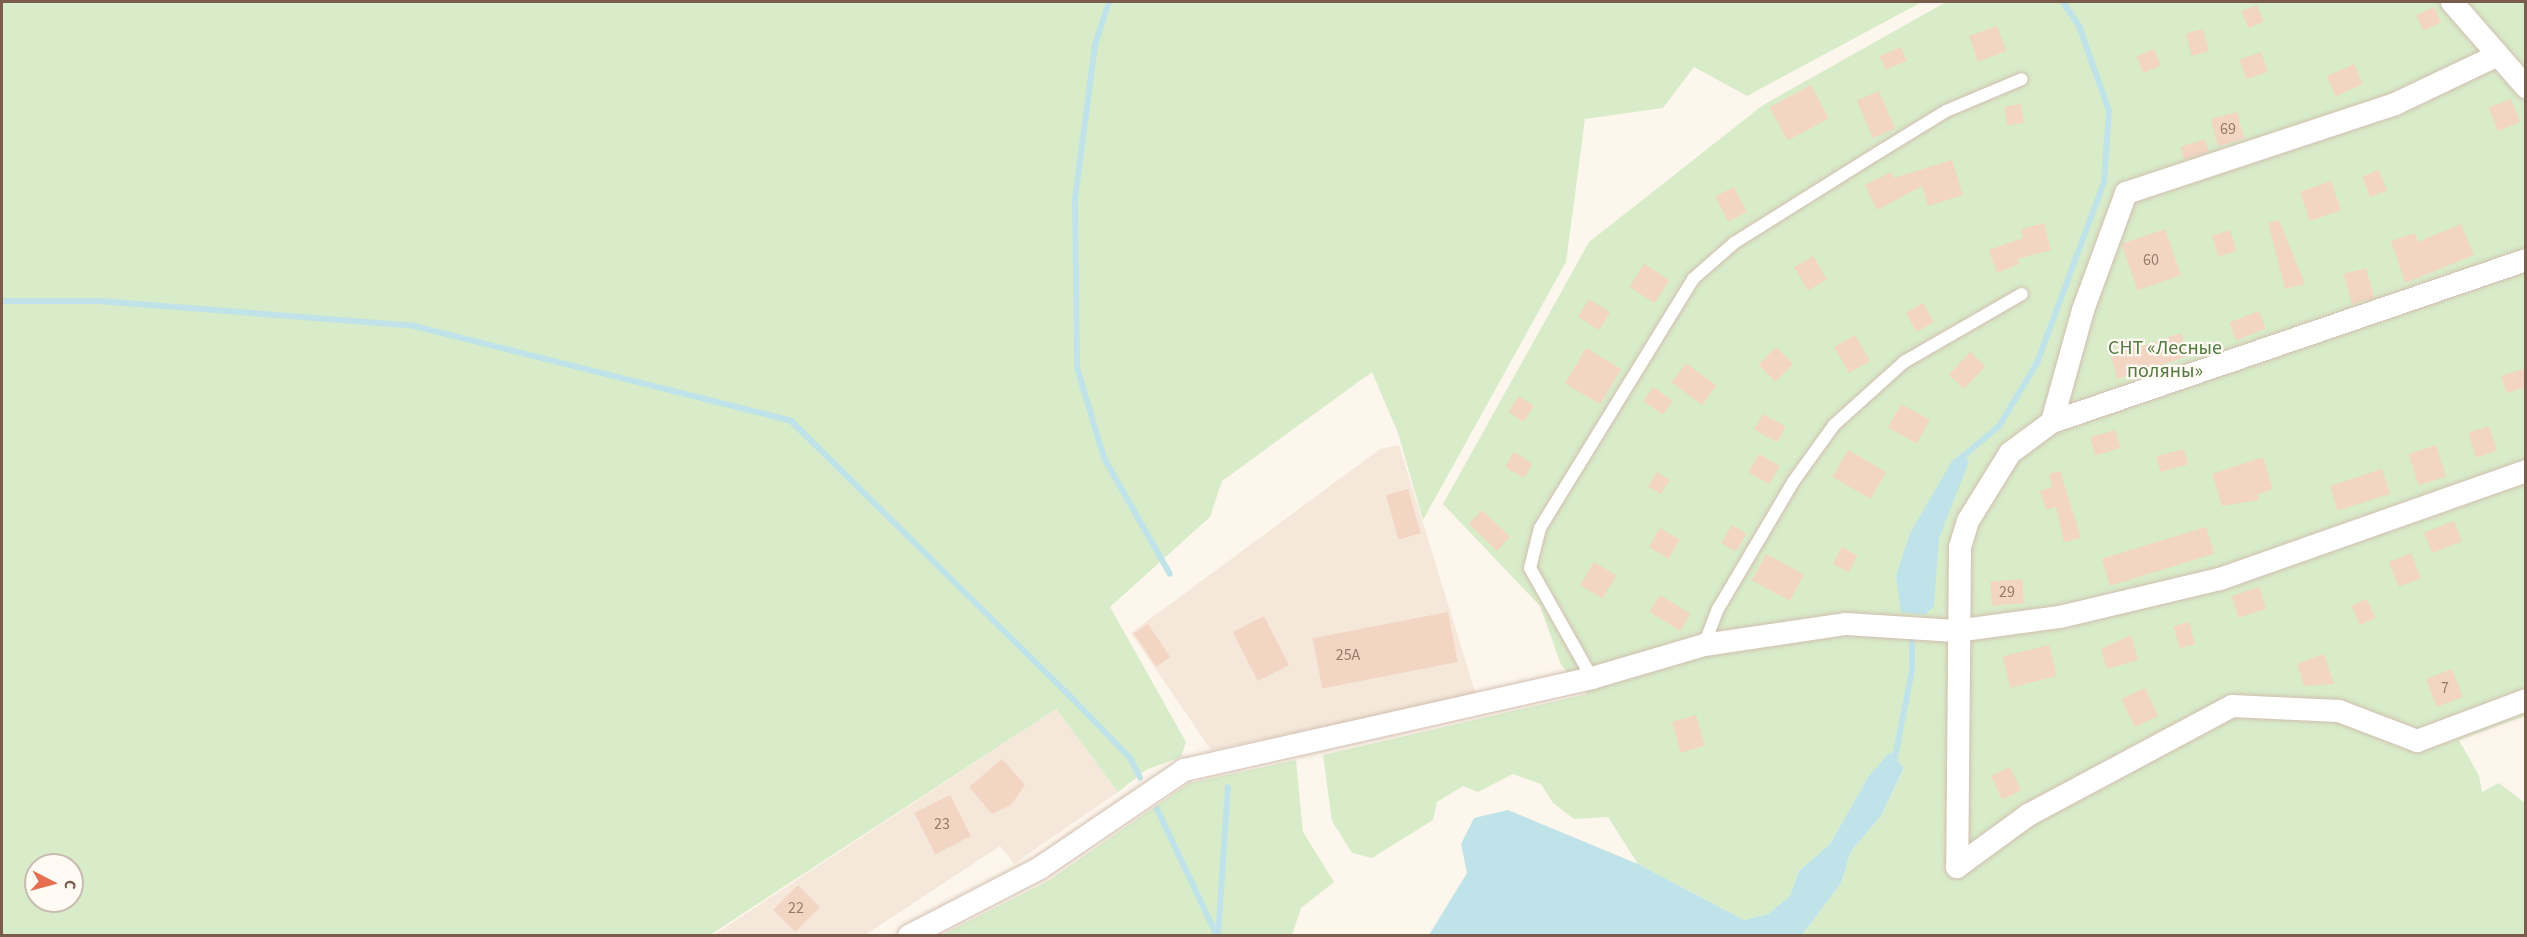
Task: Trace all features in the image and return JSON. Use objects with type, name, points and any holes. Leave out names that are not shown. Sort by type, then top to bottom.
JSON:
[{"type":"street","points":[[2452,2],[2526,87]]},
{"type":"street","points":[[2052,422],[2083,310],[2126,193],[2395,104],[2498,55]]},
{"type":"street","points":[[2526,260],[2052,422],[2010,453],[1968,521],[1960,548],[1956,631],[1957,867],[2028,815],[2232,706],[2339,711],[2417,741],[2526,700]]},
{"type":"street","points":[[909,936],[1040,868],[1184,770],[1592,678],[1704,645],[1846,624],[1956,631],[2060,617],[2220,579],[2526,471]]},
{"type":"lane","points":[[1592,678],[1530,568],[1540,528],[1693,279],[1734,243],[1886,148],[1990,89],[2022,79]]},
{"type":"lane","points":[[1704,645],[1788,492],[1834,425],[1904,362],[2022,294]]},
{"type":"shaded area","points":[[1399,445],[1476,695],[1211,750],[1131,633],[1380,449]]},
{"type":"shaded area","points":[[1056,709],[1118,792],[1014,864],[1000,846],[865,935],[712,936]]},
{"type":"green space","points":[[2,2],[1922,2],[1747,96],[1694,67],[1663,108],[1585,119],[1566,262],[1423,520],[1398,433],[1372,372],[1222,481],[1210,517],[1110,607],[1186,742],[1181,757],[1146,770],[1118,792],[1056,709],[710,935],[2,936]]},
{"type":"green space","name":"СНТ «Лесные поляны»","points":[[1946,2],[2525,2],[2525,716],[2459,740],[2479,776],[2482,792],[2499,783],[2525,803],[2525,935],[1802,935],[1841,883],[1851,851],[1881,816],[1904,769],[1891,753],[1868,777],[1830,844],[1799,871],[1790,896],[1768,914],[1744,920],[1638,864],[1608,817],[1574,819],[1553,803],[1541,784],[1513,774],[1478,792],[1463,786],[1437,802],[1433,820],[1372,858],[1352,853],[1332,821],[1323,755],[1587,694],[1561,665],[1540,606],[1443,504],[1589,242],[1763,105]]},
{"type":"green space","points":[[1296,760],[1303,832],[1334,882],[1301,908],[1292,935],[941,935],[1048,881],[1189,783]]},
{"type":"water","points":[[1963,452],[1969,462],[1939,538],[1934,606],[1925,615],[1901,612],[1896,576],[1910,533],[1952,461]]},
{"type":"water","points":[[1890,752],[1904,768],[1881,816],[1851,851],[1841,883],[1802,935],[1429,935],[1467,873],[1461,844],[1474,818],[1508,810],[1638,864],[1744,920],[1768,914],[1790,896],[1799,871],[1830,844],[1868,777]]},
{"type":"building","points":[[2257,5],[2264,22],[2248,28],[2241,11]]},
{"type":"building","points":[[2434,7],[2441,22],[2423,31],[2416,15]]},
{"type":"building","points":[[1997,26],[2006,51],[1978,62],[1969,36]]},
{"type":"building","points":[[2203,29],[2209,51],[2192,56],[2186,34]]},
{"type":"building","points":[[1901,47],[1907,61],[1886,70],[1880,56]]},
{"type":"building","points":[[2154,49],[2161,66],[2143,73],[2136,56]]},
{"type":"building","points":[[2261,52],[2268,72],[2246,79],[2239,59]]},
{"type":"building","points":[[2354,64],[2363,84],[2336,96],[2327,76]]},
{"type":"building","points":[[1811,85],[1829,119],[1787,141],[1770,107]]},
{"type":"building","points":[[1879,91],[1895,129],[1873,138],[1857,100]]},
{"type":"building","points":[[2511,99],[2520,122],[2498,131],[2489,108]]},
{"type":"building","points":[[2021,104],[2024,123],[2007,125],[2004,107]]},
{"type":"building","points":[[2237,112],[2244,139],[2218,146],[2211,119]]},
{"type":"building","points":[[2205,139],[2209,151],[2184,159],[2180,147]]},
{"type":"building","points":[[1952,160],[1963,195],[1928,206],[1922,186],[1877,210],[1865,185],[1891,172],[1894,178]]},
{"type":"building","points":[[2379,170],[2387,191],[2370,197],[2362,176]]},
{"type":"building","points":[[2331,181],[2341,210],[2310,221],[2300,192]]},
{"type":"building","points":[[1734,187],[1747,212],[1728,221],[1715,197]]},
{"type":"building","points":[[2279,220],[2305,284],[2285,289],[2268,223]]},
{"type":"building","points":[[2044,223],[2051,250],[2017,259],[2019,264],[1997,273],[1989,250],[2023,238],[2021,229]]},
{"type":"building","points":[[2461,224],[2474,255],[2405,283],[2391,241],[2415,233],[2418,242]]},
{"type":"building","points":[[2165,229],[2181,275],[2137,290],[2122,244]]},
{"type":"building","points":[[2230,230],[2237,251],[2219,257],[2212,236]]},
{"type":"building","points":[[1813,256],[1827,279],[1808,290],[1794,267]]},
{"type":"building","points":[[1644,264],[1669,280],[1654,303],[1629,287]]},
{"type":"building","points":[[2366,268],[2374,298],[2352,304],[2344,274]]},
{"type":"building","points":[[1589,299],[1610,312],[1599,330],[1578,317]]},
{"type":"building","points":[[1923,303],[1934,322],[1917,332],[1906,313]]},
{"type":"building","points":[[2259,311],[2266,329],[2236,340],[2229,322]]},
{"type":"building","points":[[2181,333],[2189,356],[2117,379],[2111,356],[2119,353],[2116,344],[2135,339],[2137,348]]},
{"type":"building","points":[[1855,335],[1870,361],[1849,373],[1834,347]]},
{"type":"building","points":[[1776,347],[1793,364],[1775,382],[1758,365]]},
{"type":"building","points":[[1586,348],[1621,369],[1600,404],[1565,383]]},
{"type":"building","points":[[1970,352],[1985,366],[1964,389],[1949,375]]},
{"type":"building","points":[[1686,363],[1716,386],[1702,405],[1672,382]]},
{"type":"building","points":[[2526,368],[2526,387],[2507,393],[2501,376]]},
{"type":"building","points":[[1653,387],[1673,401],[1663,415],[1643,401]]},
{"type":"building","points":[[1519,396],[1534,406],[1523,422],[1508,412]]},
{"type":"building","points":[[1901,404],[1930,420],[1917,444],[1888,428]]},
{"type":"building","points":[[1763,414],[1786,427],[1777,442],[1754,430]]},
{"type":"building","points":[[2489,426],[2497,451],[2476,458],[2468,433]]},
{"type":"building","points":[[2115,430],[2120,448],[2095,455],[2090,437]]},
{"type":"building","points":[[2436,445],[2446,476],[2419,485],[2408,454]]},
{"type":"building","points":[[2184,449],[2188,464],[2160,472],[2156,457]]},
{"type":"building","points":[[1848,450],[1886,472],[1871,499],[1832,477]]},
{"type":"building","points":[[1514,452],[1533,464],[1524,478],[1505,466]]},
{"type":"building","points":[[1759,454],[1780,466],[1769,484],[1748,472]]},
{"type":"building","points":[[2263,457],[2273,489],[2257,495],[2259,500],[2222,506],[2212,474]]},
{"type":"building","points":[[2382,469],[2390,494],[2338,511],[2330,486]]},
{"type":"building","points":[[2060,471],[2081,538],[2064,542],[2056,507],[2046,510],[2040,491],[2052,487],[2049,474]]},
{"type":"building","points":[[1657,472],[1670,480],[1661,494],[1648,486]]},
{"type":"building","points":[[1408,489],[1421,533],[1399,540],[1386,495]]},
{"type":"building","points":[[1482,510],[1510,537],[1497,551],[1469,524]]},
{"type":"building","points":[[2454,521],[2462,542],[2432,553],[2424,532]]},
{"type":"building","points":[[1732,525],[1747,534],[1736,552],[1721,543]]},
{"type":"building","points":[[2206,527],[2214,554],[2110,586],[2102,559]]},
{"type":"building","points":[[1660,528],[1680,540],[1668,559],[1649,547]]},
{"type":"building","points":[[1842,547],[1858,556],[1849,572],[1833,564]]},
{"type":"building","points":[[2411,553],[2421,578],[2399,587],[2389,562]]},
{"type":"building","points":[[1766,554],[1804,574],[1790,601],[1752,580]]},
{"type":"building","points":[[1594,562],[1616,575],[1602,599],[1580,585]]},
{"type":"building","points":[[2022,579],[2024,603],[1992,606],[1990,582]]},
{"type":"building","points":[[2259,587],[2266,609],[2239,618],[2231,596]]},
{"type":"building","points":[[1660,595],[1691,614],[1680,631],[1649,612]]},
{"type":"building","points":[[2367,599],[2375,618],[2360,625],[2351,606]]},
{"type":"building","points":[[1448,612],[1458,662],[1322,688],[1313,638]]},
{"type":"building","points":[[1264,616],[1289,665],[1258,681],[1233,632]]},
{"type":"building","points":[[2189,622],[2195,644],[2179,648],[2174,626]]},
{"type":"building","points":[[1148,624],[1170,657],[1156,667],[1134,634]]},
{"type":"building","points":[[2131,635],[2138,660],[2107,669],[2101,649]]},
{"type":"building","points":[[2049,645],[2057,676],[2010,688],[2002,657]]},
{"type":"building","points":[[2324,654],[2334,684],[2304,686],[2297,664]]},
{"type":"building","points":[[2452,669],[2463,697],[2437,707],[2426,679]]},
{"type":"building","points":[[2145,688],[2158,716],[2135,727],[2121,699]]},
{"type":"building","points":[[1696,715],[1705,746],[1681,753],[1672,722]]},
{"type":"building","points":[[1002,759],[1025,785],[1011,805],[992,814],[969,787]]},
{"type":"building","points":[[2010,767],[2021,791],[2002,799],[1991,776]]},
{"type":"building","points":[[950,795],[971,836],[935,854],[914,813]]},
{"type":"building","points":[[798,885],[820,907],[795,932],[773,910]]},
{"type":"waterway","points":[[1109,2],[1095,45],[1075,198],[1077,368],[1104,458],[1170,574]]},
{"type":"waterway","points":[[1960,459],[1999,426],[2037,363],[2104,182],[2109,111],[2079,26],[2063,2]]},
{"type":"waterway","points":[[2,301],[99,301],[414,326],[791,421],[1070,696],[1130,758],[1140,778]]},
{"type":"waterway","points":[[1893,767],[1912,670],[1912,638]]},
{"type":"waterway","points":[[1218,936],[1228,787]]},
{"type":"waterway","points":[[1157,809],[1217,936]]}]
